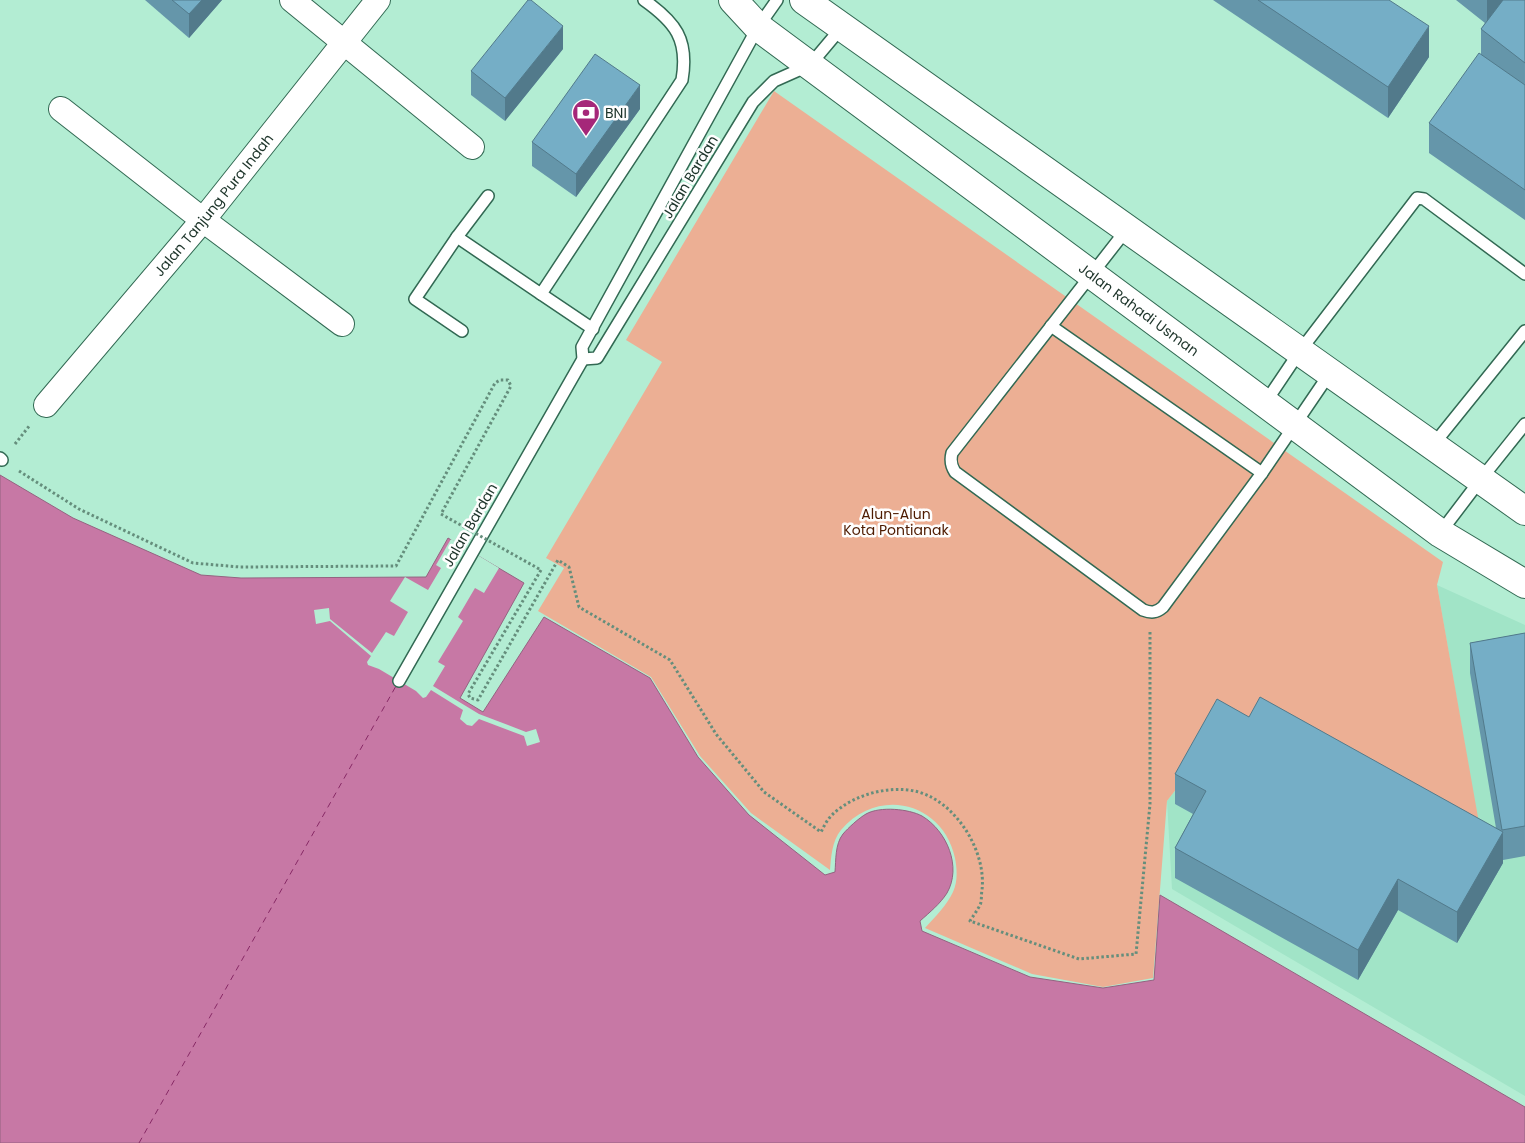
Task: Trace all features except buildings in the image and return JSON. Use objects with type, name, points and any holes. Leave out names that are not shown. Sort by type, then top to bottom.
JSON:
[{"type":"highway","name":"Jalan Rahadi Usman","points":[[732,0],[758,27],[1440,533],[1525,584]]},
{"type":"highway","points":[[804,0],[1525,511]]},
{"type":"street","points":[[292,0],[472,147]]},
{"type":"street","name":"Jalan Tanjung Pura Indah","points":[[46,405],[203,220],[378,0]]},
{"type":"street","points":[[61,109],[203,220],[342,324]]},
{"type":"lane","points":[[541,294],[682,80],[684,66],[680,38],[673,24],[663,13],[644,0]]},
{"type":"lane","name":"Jalan Bardan","points":[[399,681],[584,359],[582,347],[758,27],[777,0]]},
{"type":"lane","name":"Jalan Bardan","points":[[584,359],[597,358],[753,102],[774,82],[810,65],[842,27]]},
{"type":"lane","points":[[462,332],[415,299],[488,196]]},
{"type":"lane","points":[[1265,403],[1300,352],[1412,202],[1417,198],[1424,199],[1525,274]]},
{"type":"lane","points":[[1127,229],[952,453],[951,467],[955,472],[1135,604],[1150,613],[1158,611],[1163,607],[1262,473],[1330,373]]},
{"type":"lane","points":[[457,238],[593,329]]},
{"type":"lane","points":[[1051,326],[1262,473]]},
{"type":"lane","points":[[1432,445],[1525,331]]},
{"type":"lane","points":[[1440,533],[1480,479],[1525,424]]},
{"type":"path","points":[[46,405],[1,459],[78,509],[194,563],[240,567],[396,566],[495,383],[500,380],[508,380],[511,386],[441,514],[541,570],[468,694],[470,698],[478,700],[558,560],[569,567],[580,606],[670,660],[716,734],[764,792],[821,832],[831,816],[854,800],[877,791],[906,789],[931,796],[949,810],[963,825],[981,863],[982,886],[980,904],[970,921],[1079,959],[1136,954],[1150,804],[1150,613]]},
{"type":"shaded area","points":[[0,475],[73,518],[201,575],[241,578],[426,577],[448,538],[524,583],[460,698],[483,712],[544,617],[650,678],[698,757],[749,815],[825,875],[835,872],[837,847],[840,838],[854,823],[866,814],[886,809],[902,810],[922,816],[931,823],[939,831],[950,850],[953,872],[947,893],[920,921],[922,931],[1030,977],[1103,988],[1154,980],[1160,895],[1525,1107],[1525,1143],[0,1143]]},
{"type":"shaded area","points":[[1437,585],[1525,625],[1525,1096],[1172,889],[1167,801],[1232,717],[1481,839]]},
{"type":"green space","name":"Alun-Alun Kota Pontianak","points":[[774,91],[1443,562],[1437,585],[1482,840],[1232,717],[1167,801],[1153,978],[1103,987],[1032,974],[925,928],[950,897],[955,888],[957,875],[955,858],[948,839],[937,824],[923,813],[907,806],[890,805],[873,808],[856,816],[838,834],[832,849],[830,870],[751,813],[700,756],[651,677],[538,611],[564,568],[546,558],[662,362],[626,340]]},
{"type":"pier","points":[[451,539],[499,568],[484,593],[475,588],[458,617],[463,621],[438,662],[445,666],[433,686],[479,714],[526,732],[536,729],[540,742],[527,746],[524,736],[479,719],[472,726],[467,725],[460,719],[463,710],[431,690],[423,698],[416,691],[379,669],[368,665],[367,662],[371,656],[330,621],[316,624],[314,610],[329,608],[330,619],[372,653],[386,632],[394,636],[408,612],[390,601],[405,577],[428,590],[441,568],[436,565]]},
{"type":"ferry route","points":[[139,1143],[396,686]]},
{"type":"place","name":"BNI","points":[[586,137]]}]
